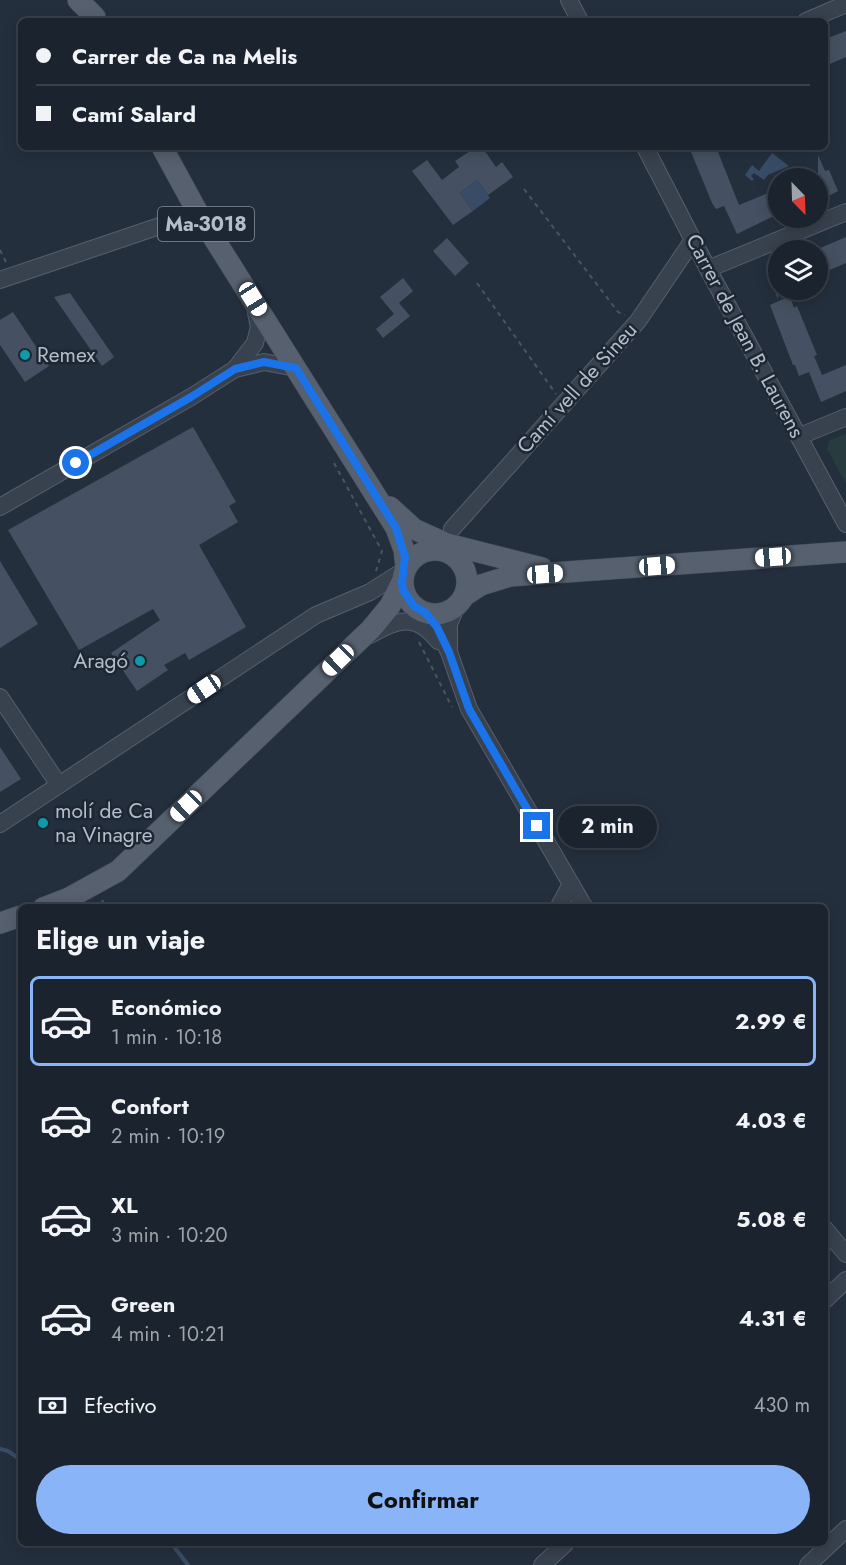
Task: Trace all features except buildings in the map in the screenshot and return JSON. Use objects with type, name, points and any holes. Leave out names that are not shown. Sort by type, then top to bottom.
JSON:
[{"type":"main road","points":[[78,0],[94,13]]},
{"type":"main road","name":"Ma-3018","points":[[164,150],[198,213],[396,528],[404,550],[403,573],[408,598],[424,612],[445,613],[481,585],[510,576],[846,552]]},
{"type":"main road","points":[[369,486],[414,529],[429,537],[471,551],[563,573]]},
{"type":"main road","name":"Ma-3018","points":[[396,528],[429,550],[444,551],[460,562],[510,576]]},
{"type":"main road","points":[[53,904],[118,871],[370,629],[390,606],[403,573],[415,556],[429,550]]},
{"type":"main road","points":[[460,562],[467,575],[460,602]]},
{"type":"main road","points":[[370,629],[393,615],[408,610],[424,612]]},
{"type":"main road","points":[[0,923],[18,916]]},
{"type":"street","points":[[569,0],[578,18]]},
{"type":"street","points":[[813,18],[846,4]]},
{"type":"street","name":"Carrer de Jean B. Laurens","points":[[647,150],[846,524]]},
{"type":"street","points":[[708,269],[846,212]]},
{"type":"street","points":[[0,280],[198,213]]},
{"type":"street","name":"Camí vell de Sineu","points":[[452,529],[638,321],[693,240]]},
{"type":"street","points":[[235,369],[255,343],[259,327],[253,299]]},
{"type":"street","points":[[0,507],[191,397],[235,369],[264,362],[296,368]]},
{"type":"street","points":[[800,436],[846,417]]},
{"type":"street","points":[[0,824],[316,615],[361,596],[403,573]]},
{"type":"street","points":[[452,660],[448,633],[460,602]]},
{"type":"street","points":[[424,612],[437,627],[452,660],[469,709],[583,904]]},
{"type":"street","points":[[355,644],[387,625],[404,621],[415,622],[428,628],[452,660]]},
{"type":"street","points":[[0,697],[59,785]]},
{"type":"street","points":[[560,904],[571,884]]},
{"type":"street","points":[[828,1233],[846,1254]]},
{"type":"street","points":[[828,1297],[846,1280]]},
{"type":"street","points":[[808,1565],[846,1529]]},
{"type":"street","points":[[542,1565],[563,1546]]},
{"type":"path","points":[[524,189],[618,312],[638,321]]},
{"type":"path","points":[[477,284],[563,405]]},
{"type":"path","points":[[329,454],[382,551],[379,567],[373,575]]},
{"type":"path","points":[[418,641],[455,712]]},
{"type":"green space","points":[[846,434],[846,484],[827,449],[830,440]]},
{"type":"water","points":[[772,153],[789,166],[768,168],[768,175],[764,180],[754,173],[751,176],[754,179],[752,181],[745,175],[752,165],[759,171]]},
{"type":"water","points":[[477,180],[490,198],[473,211],[460,193]]},
{"type":"waterway","points":[[0,1449],[18,1458]]},
{"type":"waterway","points":[[174,1546],[188,1565]]},
{"type":"place","name":"Remex","points":[[25,355]]},
{"type":"place","name":"Aragó","points":[[140,661]]},
{"type":"place","name":"molí de Ca na Vinagre","points":[[43,823]]},
{"type":"route","points":[[76,463],[235,369],[264,362],[296,368],[396,528],[405,557],[403,590],[414,606],[426,613],[437,627],[449,652],[469,709],[537,826]]}]
